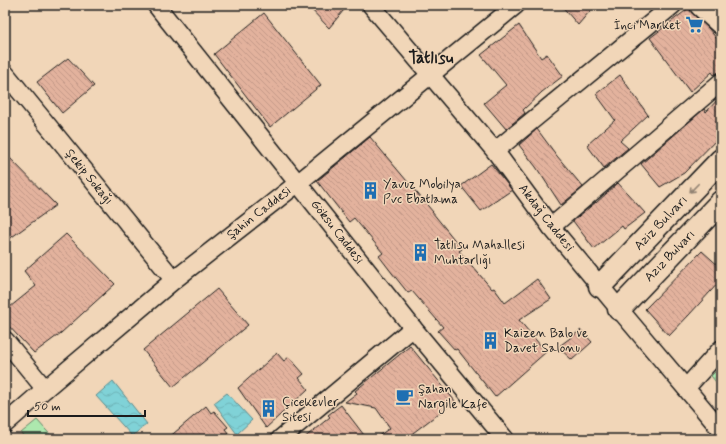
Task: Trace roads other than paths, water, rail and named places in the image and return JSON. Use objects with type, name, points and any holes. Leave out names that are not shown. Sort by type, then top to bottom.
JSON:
[{"type":"street","name":"Göksu Caddesi","points":[[156,5],[413,328],[504,439]]},
{"type":"street","name":"Akdağ Caddesi","points":[[371,5],[495,152],[551,227],[618,309],[721,430]]},
{"type":"street","name":"Şahin Caddesi","points":[[5,424],[174,280],[298,183],[516,5]]},
{"type":"street","points":[[495,152],[673,5]]},
{"type":"street","points":[[701,5],[721,23]]},
{"type":"street","name":"Şekip Sokağı","points":[[5,73],[174,280]]},
{"type":"street","points":[[551,227],[721,82]]},
{"type":"street","name":"Aziz Bulvarı","points":[[600,286],[721,160]]},
{"type":"street","name":"Azız Bulvarı","points":[[618,309],[721,202]]},
{"type":"street","points":[[284,438],[413,328]]},
{"type":"street","points":[[5,340],[46,389]]},
{"type":"street","points":[[686,388],[721,349]]},
{"type":"water","points":[[113,381],[147,424],[132,436],[96,396]]},
{"type":"water","points":[[227,393],[252,420],[237,434],[214,403]]},
{"type":"place","name":"İnci Market","points":[[694,25]]},
{"type":"place","name":"Yavuz Mobilya Pvc Ebatlama","points":[[370,191]]},
{"type":"place","name":"Tatlısu Mahallesi Muhtarlığı","points":[[421,252]]},
{"type":"place","name":"Kaizen Balo ve Davet Salonu","points":[[491,340]]},
{"type":"place","name":"Şahan Nargile Kafe","points":[[405,396]]},
{"type":"place","name":"Çicekevler Sitesi","points":[[269,409]]},
{"type":"district","name":"Tatlısu","points":[[431,58]]}]
